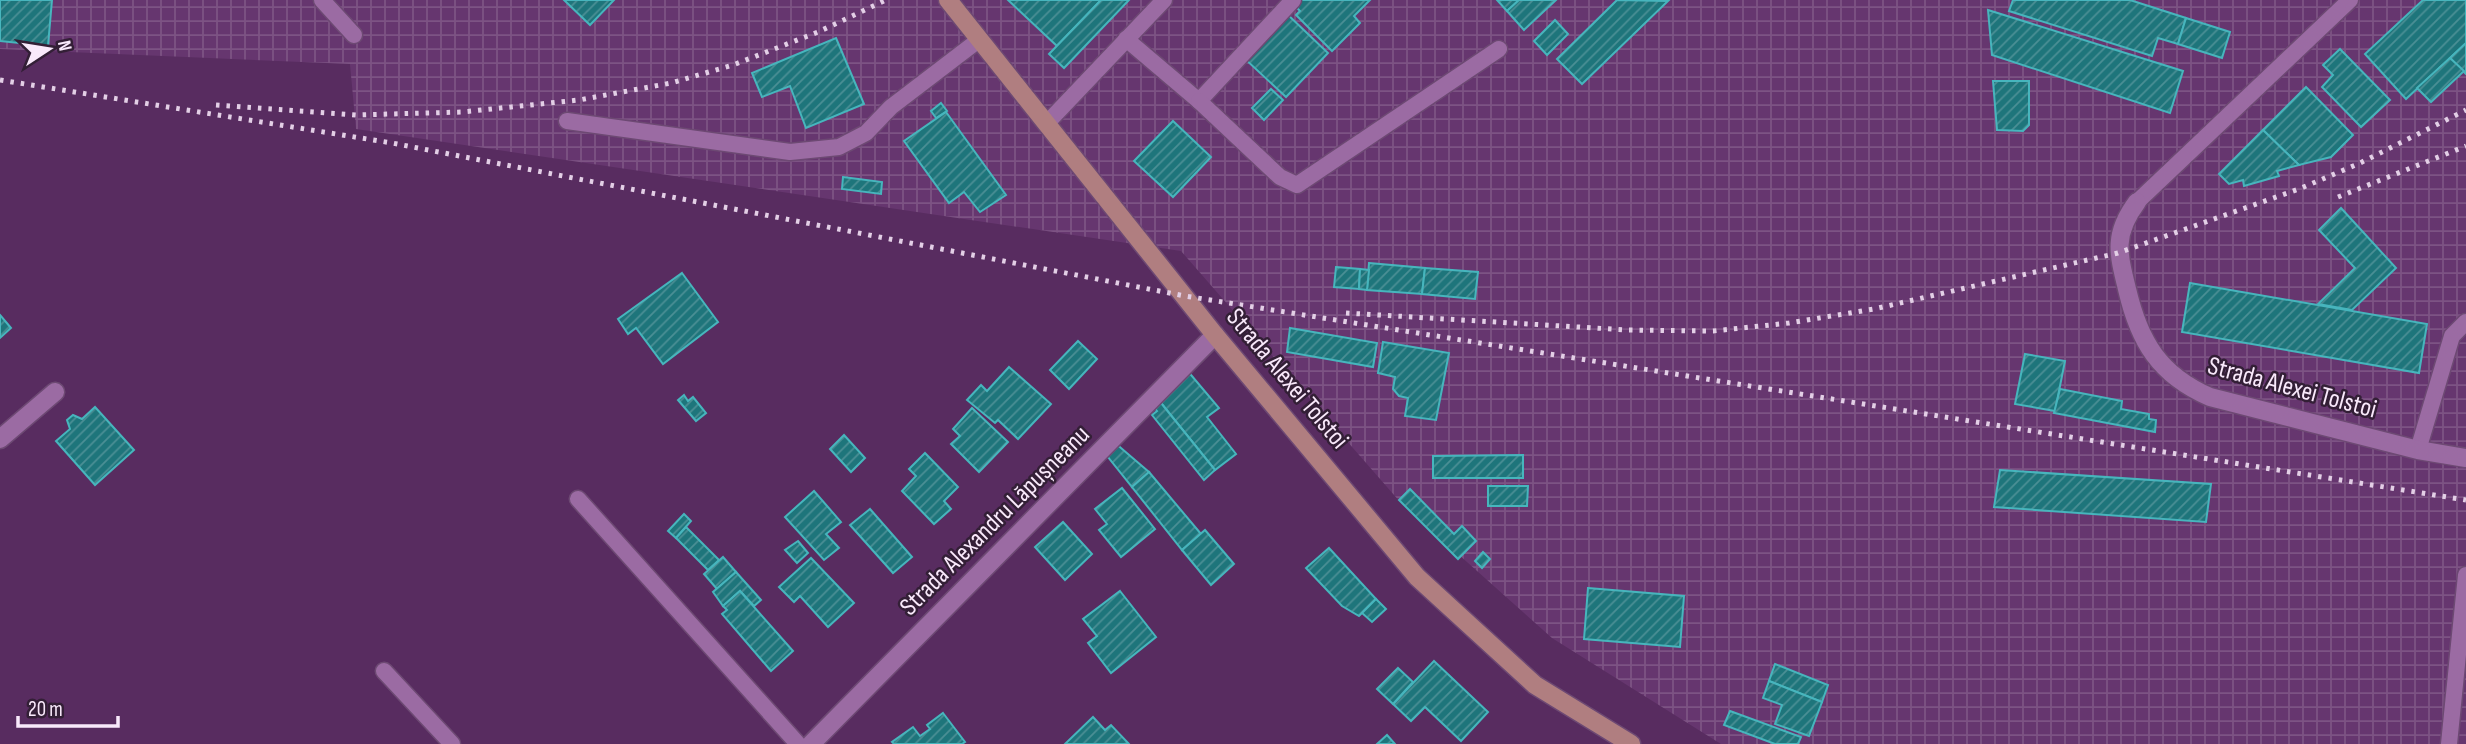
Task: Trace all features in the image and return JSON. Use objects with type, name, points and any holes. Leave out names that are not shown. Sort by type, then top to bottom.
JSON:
[{"type":"main road","name":"Strada Alexei Tolstoi","points":[[948,0],[1215,335],[1417,577],[1535,685],[1631,744]]},
{"type":"street","name":"Strada Alexei Tolstoi","points":[[2137,202],[2123,225],[2118,253],[2139,331],[2159,362],[2175,378],[2210,397],[2418,450],[2466,458]]},
{"type":"street","name":"Strada Alexandru Lăpușneanu","points":[[811,744],[1215,335]]},
{"type":"street","points":[[0,439],[55,392]]},
{"type":"lane","points":[[322,0],[355,35]]},
{"type":"lane","points":[[1047,122],[1164,0]]},
{"type":"lane","points":[[1199,102],[1293,0]]},
{"type":"lane","points":[[2137,202],[2350,0]]},
{"type":"lane","points":[[567,121],[790,152],[839,147],[866,133],[891,107],[980,39]]},
{"type":"lane","points":[[1126,39],[1280,177],[1297,185],[1499,49]]},
{"type":"lane","points":[[2418,450],[2452,335],[2466,322]]},
{"type":"lane","points":[[578,499],[798,744]]},
{"type":"lane","points":[[2449,744],[2466,575]]},
{"type":"lane","points":[[384,671],[452,744]]},
{"type":"shaded area","points":[[0,0],[2466,0],[2466,744],[1721,744],[1552,638],[1401,503],[1181,251],[356,129],[350,64],[0,49]]},
{"type":"building","points":[[0,0],[52,0],[48,46],[0,41]]},
{"type":"building","points":[[564,0],[614,0],[590,25]]},
{"type":"building","points":[[1008,0],[1101,0],[1057,46]]},
{"type":"building","points":[[1101,0],[1129,0],[1064,68],[1049,54]]},
{"type":"building","points":[[1289,0],[1370,0],[1354,16],[1360,23],[1332,51],[1296,15],[1300,11]]},
{"type":"building","points":[[1497,0],[1519,0],[1507,11]]},
{"type":"building","points":[[1519,0],[1556,0],[1524,30],[1507,11]]},
{"type":"building","points":[[1617,0],[1668,1],[1582,84],[1557,59]]},
{"type":"building","points":[[2013,0],[2130,0],[2186,18],[2178,44],[2158,38],[2152,56],[2009,11]]},
{"type":"building","points":[[2423,0],[2466,0],[2466,43],[2406,99],[2365,54]]},
{"type":"building","points":[[1988,10],[2183,71],[2170,113],[1992,55]]},
{"type":"building","points":[[1286,13],[1328,53],[1286,97],[1244,58]]},
{"type":"building","points":[[2186,18],[2230,32],[2222,58],[2178,44]]},
{"type":"building","points":[[1555,20],[1568,34],[1547,55],[1534,41]]},
{"type":"building","points":[[836,38],[864,104],[806,128],[790,86],[762,97],[752,73]]},
{"type":"building","points":[[2466,43],[2466,74],[2450,58]]},
{"type":"building","points":[[2340,49],[2390,100],[2361,127],[2322,87],[2333,75],[2323,65]]},
{"type":"building","points":[[2450,58],[2464,71],[2431,102],[2417,88]]},
{"type":"building","points":[[1993,81],[2029,81],[2029,125],[2023,131],[1997,130]]},
{"type":"building","points":[[2306,87],[2353,135],[2331,157],[2299,165],[2263,130]]},
{"type":"building","points":[[1271,89],[1283,100],[1264,120],[1252,108]]},
{"type":"building","points":[[941,103],[947,111],[936,118],[931,111]]},
{"type":"building","points":[[946,112],[1006,195],[980,212],[964,192],[949,203],[904,141]]},
{"type":"building","points":[[1173,121],[1211,157],[1173,197],[1134,161]]},
{"type":"building","points":[[2263,130],[2299,165],[2277,171],[2279,176],[2244,186],[2243,180],[2229,184],[2219,174]]},
{"type":"building","points":[[843,177],[882,182],[881,194],[842,189]]},
{"type":"building","points":[[2341,208],[2396,268],[2352,310],[2318,304],[2355,268],[2319,230]]},
{"type":"building","points":[[1369,263],[1425,268],[1422,294],[1367,290]]},
{"type":"building","points":[[1336,267],[1360,269],[1359,289],[1334,287]]},
{"type":"building","points":[[1425,268],[1478,272],[1475,299],[1422,294]]},
{"type":"building","points":[[1360,269],[1369,270],[1367,290],[1359,289]]},
{"type":"building","points":[[682,273],[718,322],[663,364],[636,328],[628,334],[618,319]]},
{"type":"building","points":[[2190,283],[2427,324],[2419,373],[2182,332]]},
{"type":"building","points":[[0,315],[11,328],[0,338]]},
{"type":"building","points":[[1290,328],[1377,343],[1373,367],[1287,352]]},
{"type":"building","points":[[1078,341],[1097,359],[1069,389],[1050,370]]},
{"type":"building","points":[[1383,342],[1449,353],[1436,420],[1405,416],[1408,398],[1399,396],[1393,389],[1395,377],[1378,373]]},
{"type":"building","points":[[2025,354],[2065,361],[2055,411],[2015,404]]},
{"type":"building","points":[[1009,367],[1051,404],[1018,439],[998,420],[995,423],[967,400],[981,385],[987,391]]},
{"type":"building","points":[[1186,369],[1219,408],[1207,417],[1236,454],[1215,470],[1157,398]]},
{"type":"building","points":[[2060,389],[2122,401],[2121,409],[2149,414],[2149,419],[2156,420],[2155,432],[2054,413]]},
{"type":"building","points":[[684,395],[688,401],[693,397],[706,413],[696,421],[678,400]]},
{"type":"building","points":[[1157,398],[1215,470],[1204,480],[1152,415],[1157,411],[1151,403]]},
{"type":"building","points":[[95,407],[134,450],[95,485],[56,441],[70,429],[67,420],[73,415],[82,419]]},
{"type":"building","points":[[972,408],[1008,442],[979,472],[951,444],[960,436],[953,429]]},
{"type":"building","points":[[844,435],[865,458],[851,472],[830,449]]},
{"type":"building","points":[[1114,442],[1149,472],[1132,487],[1104,452]]},
{"type":"building","points":[[925,453],[958,487],[944,501],[951,509],[934,524],[902,491],[916,476],[909,469]]},
{"type":"building","points":[[1523,455],[1523,478],[1433,478],[1433,456]]},
{"type":"building","points":[[2000,470],[2211,484],[2206,522],[1994,507]]},
{"type":"building","points":[[1149,472],[1201,534],[1182,550],[1132,487]]},
{"type":"building","points":[[1488,486],[1528,486],[1527,506],[1488,506]]},
{"type":"building","points":[[1122,488],[1155,529],[1121,557],[1099,530],[1107,524],[1095,509]]},
{"type":"building","points":[[1410,489],[1454,534],[1462,526],[1476,541],[1458,559],[1399,500]]},
{"type":"building","points":[[814,491],[841,522],[826,534],[839,548],[824,560],[785,517]]},
{"type":"building","points":[[870,509],[912,557],[893,573],[850,525]]},
{"type":"building","points":[[684,514],[691,521],[676,538],[668,531]]},
{"type":"building","points":[[1063,522],[1092,554],[1065,580],[1035,547]]},
{"type":"building","points":[[686,527],[719,560],[708,570],[676,538]]},
{"type":"building","points":[[1205,530],[1234,564],[1211,585],[1182,550]]},
{"type":"building","points":[[798,541],[808,553],[797,563],[785,550]]},
{"type":"building","points":[[1329,548],[1376,599],[1359,616],[1342,606],[1306,568]]},
{"type":"building","points":[[1483,552],[1490,559],[1482,568],[1475,561]]},
{"type":"building","points":[[723,557],[736,572],[717,589],[704,574]]},
{"type":"building","points":[[811,558],[854,603],[828,627],[800,596],[794,602],[779,587]]},
{"type":"building","points":[[736,572],[761,600],[754,606],[740,591],[723,606],[713,592]]},
{"type":"building","points":[[1588,588],[1684,596],[1680,647],[1584,639]]},
{"type":"building","points":[[740,591],[793,651],[771,671],[722,614],[727,610],[723,606]]},
{"type":"building","points":[[1120,591],[1156,637],[1111,673],[1088,643],[1097,636],[1083,619]]},
{"type":"building","points":[[1376,599],[1386,609],[1372,622],[1362,613]]},
{"type":"building","points":[[1434,661],[1488,712],[1461,741],[1425,707],[1411,721],[1393,704]]},
{"type":"building","points":[[1775,664],[1828,685],[1822,702],[1769,681]]},
{"type":"building","points":[[1398,668],[1413,682],[1393,704],[1377,689]]},
{"type":"building","points":[[1769,681],[1822,702],[1809,736],[1775,724],[1782,705],[1763,698]]},
{"type":"building","points":[[1730,711],[1801,737],[1798,744],[1775,744],[1724,725]]},
{"type":"building","points":[[943,713],[965,742],[892,742],[913,727],[920,736],[930,729],[927,725]]},
{"type":"building","points":[[1093,717],[1105,730],[1111,725],[1129,744],[1065,744]]},
{"type":"building","points":[[1387,735],[1395,744],[1377,744]]},
{"type":"railway","points":[[216,105],[356,115],[462,112],[579,100],[671,83],[733,65],[818,32],[886,0]]},
{"type":"railway","points":[[0,80],[392,143],[1185,296],[2466,500]]},
{"type":"railway","points":[[1346,313],[1628,330],[1713,331],[1789,323],[1874,309],[2118,253],[2299,189],[2358,164],[2466,110]]},
{"type":"railway","points":[[2338,197],[2466,146]]}]
